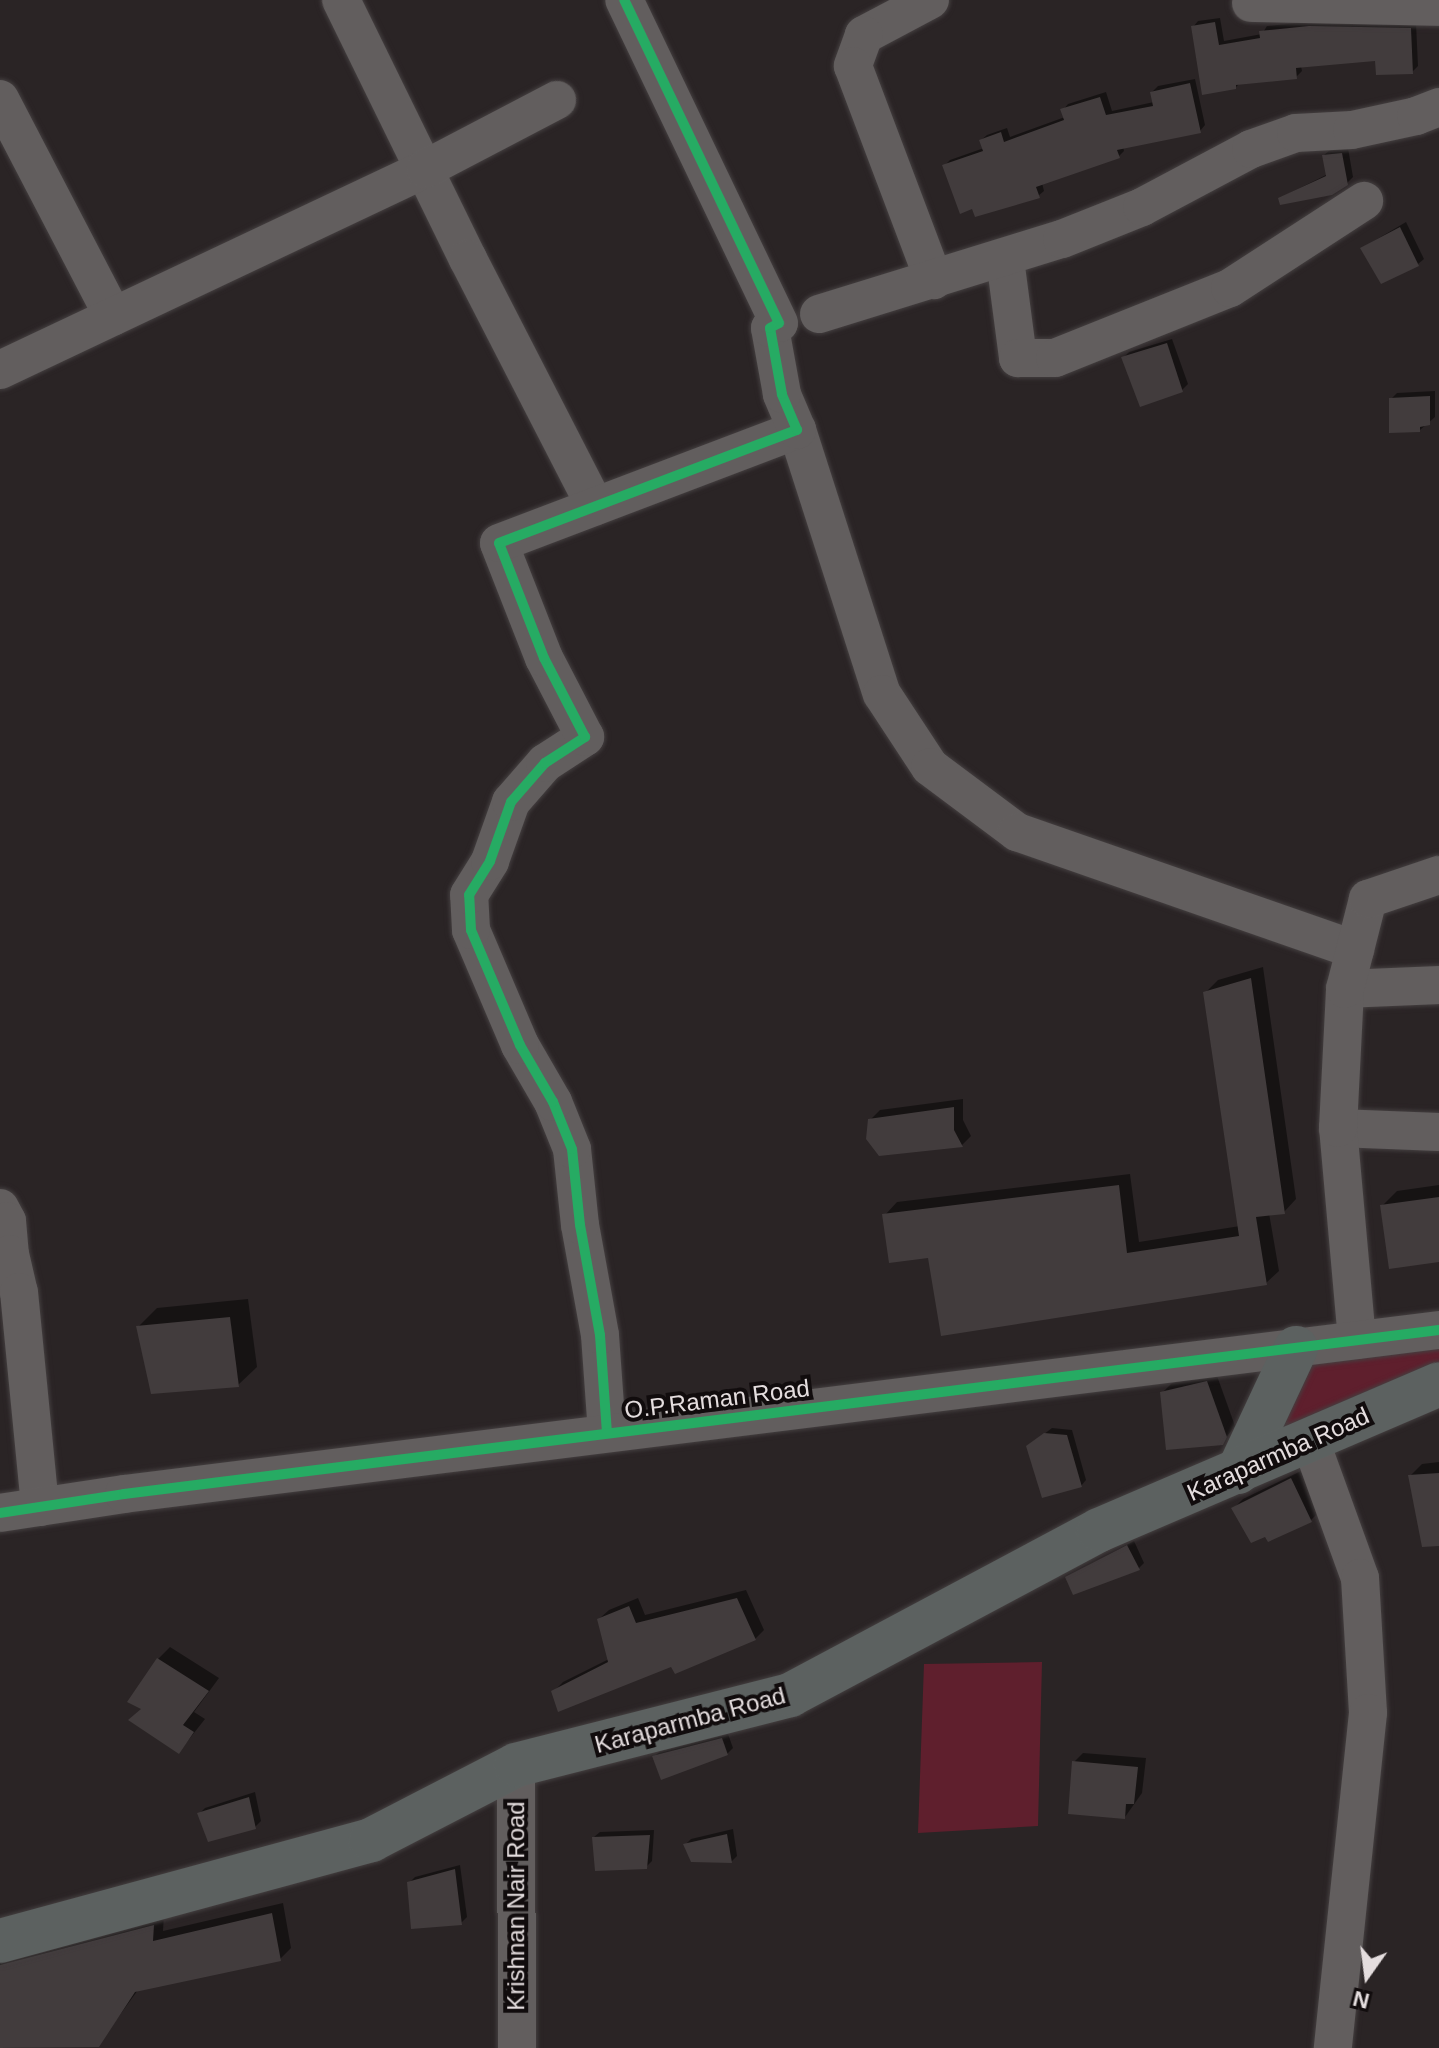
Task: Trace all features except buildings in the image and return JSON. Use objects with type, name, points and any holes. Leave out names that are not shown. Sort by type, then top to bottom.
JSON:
[{"type":"main road","points":[[1238,1472],[1296,1348]]},
{"type":"main road","name":"Karaparmba Road","points":[[0,1941],[371,1840],[516,1765],[790,1695],[1099,1530],[1439,1384]]},
{"type":"street","points":[[341,0],[595,506]]},
{"type":"street","points":[[624,0],[779,323],[770,328],[782,394],[797,430],[882,694],[930,767],[1017,832],[1355,950]]},
{"type":"street","points":[[930,0],[864,35],[853,66],[934,280]]},
{"type":"street","points":[[1251,3],[1439,7]]},
{"type":"street","points":[[0,99],[113,316]]},
{"type":"street","points":[[0,370],[425,169],[557,100]]},
{"type":"street","points":[[819,314],[1005,259],[1142,207],[1251,149],[1296,133],[1352,130],[1416,116],[1439,107]]},
{"type":"street","points":[[1005,259],[1018,358],[1055,358],[1230,288],[1364,201]]},
{"type":"street","points":[[607,1433],[600,1335],[580,1225],[572,1149],[553,1102],[520,1045],[471,930],[469,895],[490,861],[511,802],[545,763],[585,737],[544,658],[499,543],[797,430]]},
{"type":"street","points":[[1357,1340],[1338,1128],[1345,989],[1368,899],[1439,875]]},
{"type":"street","points":[[1345,989],[1439,985]]},
{"type":"street","points":[[1338,1128],[1439,1132]]},
{"type":"street","points":[[0,1208],[7,1221],[10,1254],[19,1292],[40,1507]]},
{"type":"street","name":"O.P.Raman Road","points":[[0,1513],[607,1433],[1439,1330]]},
{"type":"street","points":[[1310,1440],[1360,1578],[1368,1713],[1333,2048]]},
{"type":"street","name":"Krishnan Nair Road","points":[[516,1765],[517,2048]]},
{"type":"shaded area","points":[[1439,1335],[1439,1380],[1252,1457],[1296,1348]]},
{"type":"shaded area","points":[[1042,1662],[1038,1826],[918,1833],[924,1664]]},
{"type":"cycle path","points":[[607,1433],[600,1335],[580,1225],[572,1149],[553,1102],[520,1045],[471,930],[469,895],[490,861],[511,802],[545,763],[585,737],[544,658],[499,543],[797,430],[782,394],[770,328],[779,323],[624,0]]},
{"type":"cycle path","points":[[0,1513],[124,1494],[1439,1330]]}]
